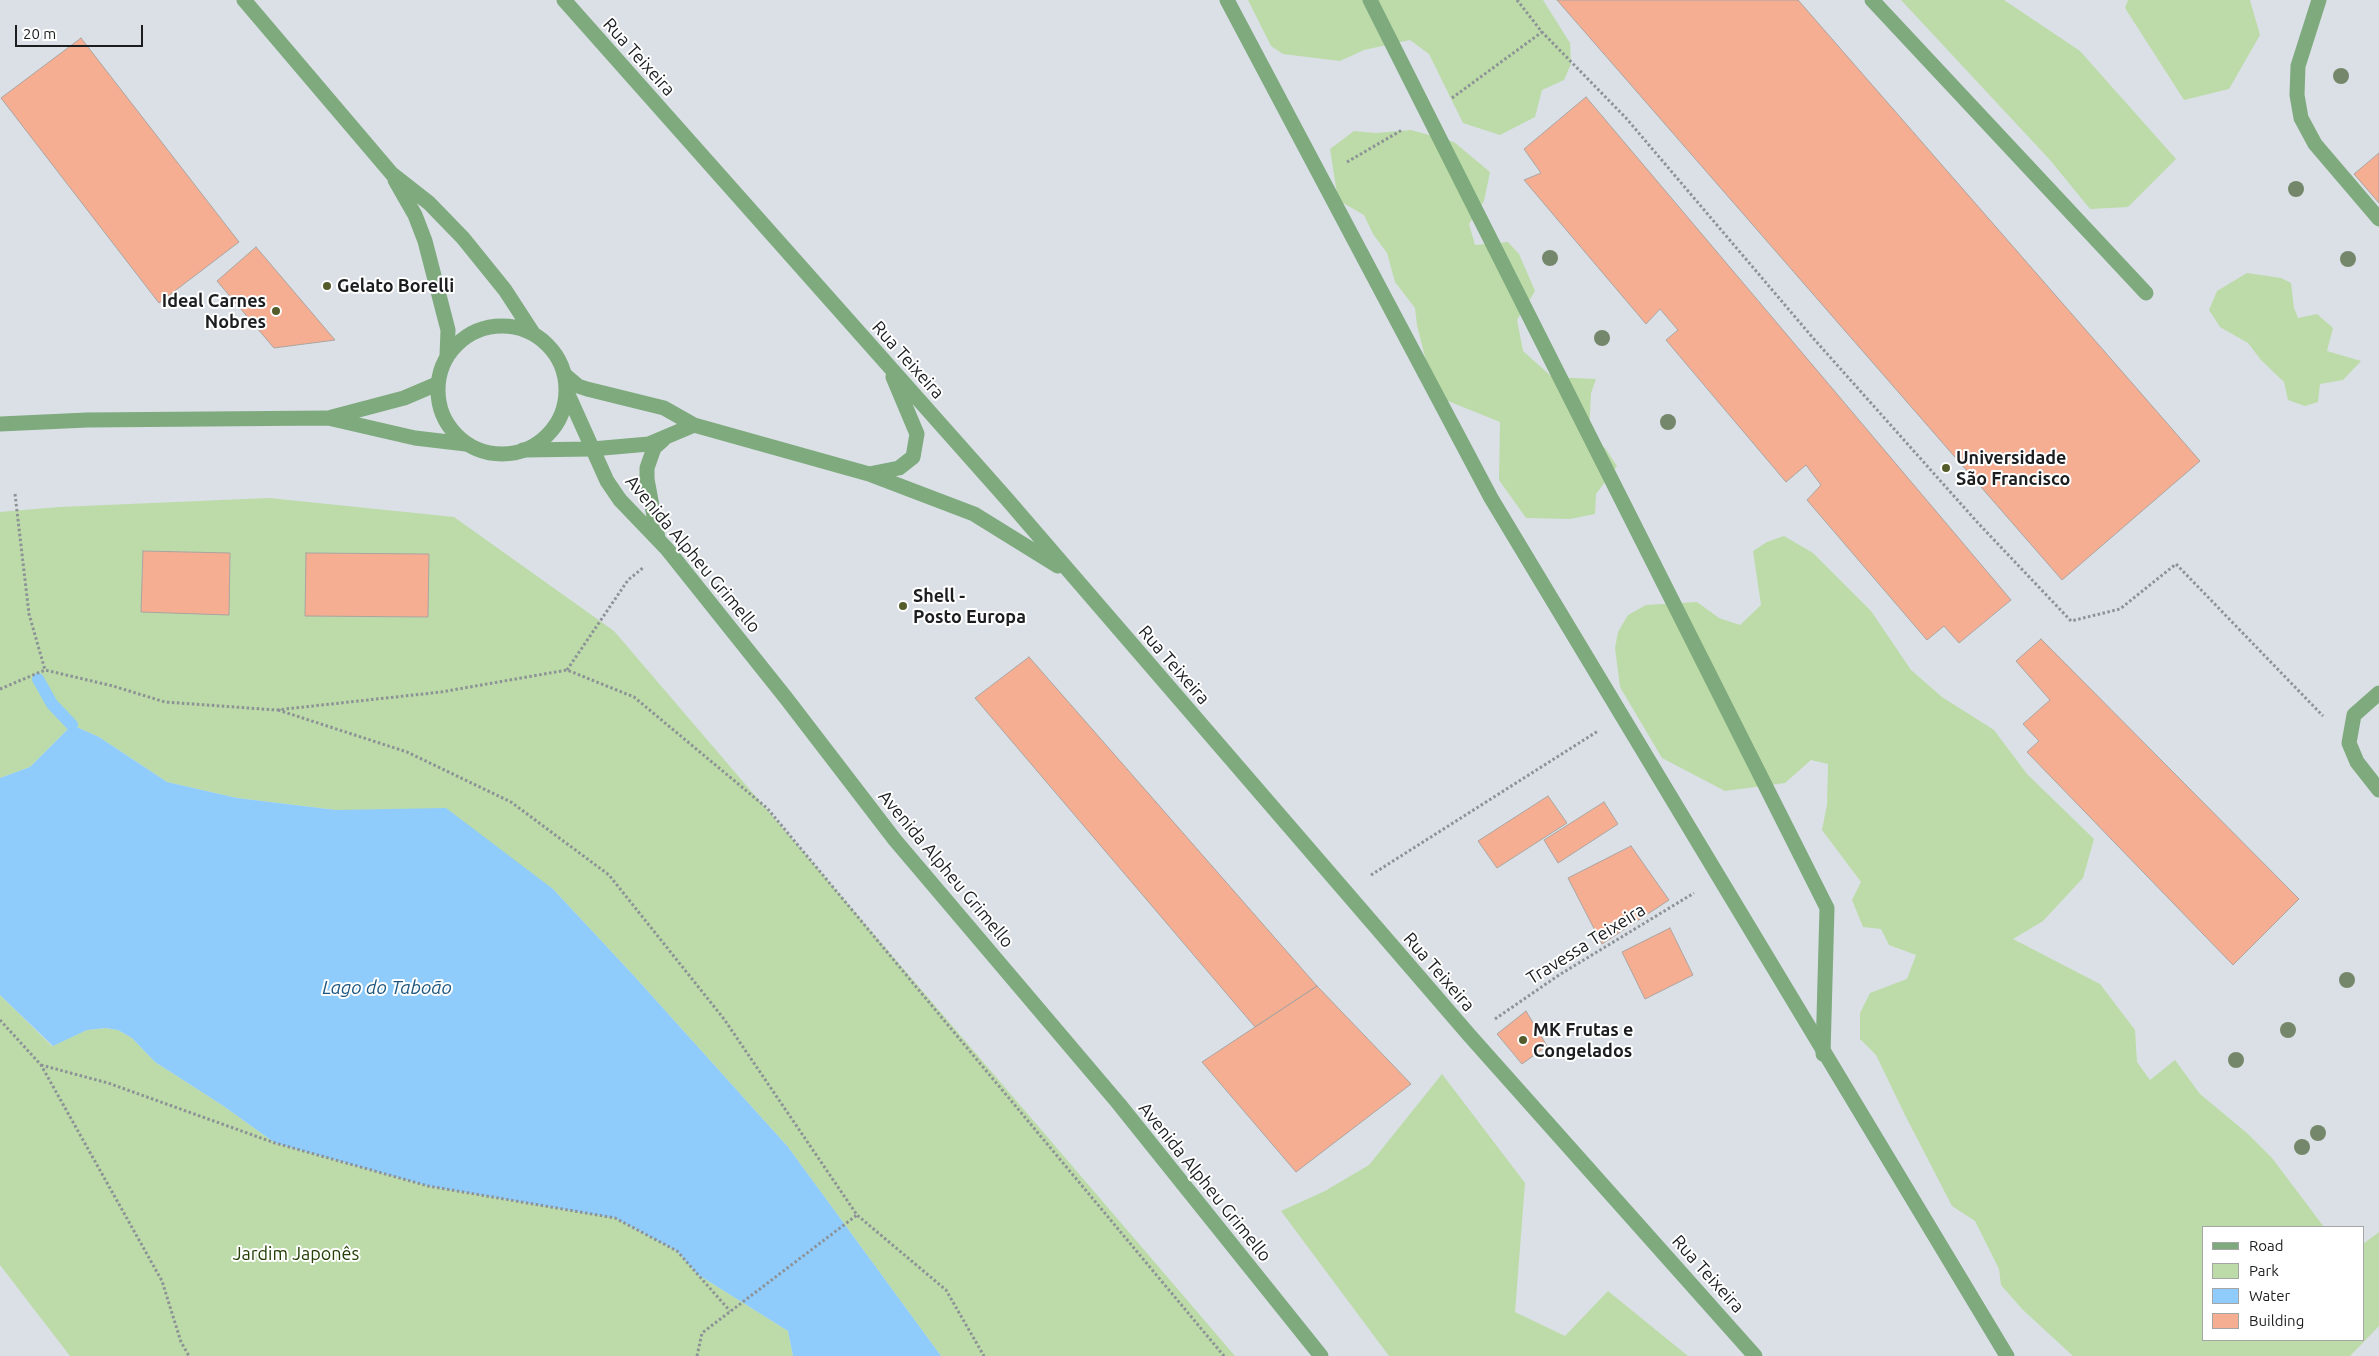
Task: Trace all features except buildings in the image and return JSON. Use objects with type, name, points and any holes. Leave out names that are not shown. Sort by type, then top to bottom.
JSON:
[{"type":"street","points":[[244,0],[392,174],[415,215],[425,241],[448,330],[447,356]]},
{"type":"street","name":"Rua Teixeira","points":[[564,0],[1071,574],[1470,1036],[1756,1356]]},
{"type":"street","points":[[1227,0],[1491,498],[2006,1356]]},
{"type":"street","points":[[1370,0],[1827,908],[1824,1054]]},
{"type":"street","points":[[1872,0],[2146,293]]},
{"type":"street","points":[[2320,0],[2298,66],[2297,94],[2301,118],[2315,144],[2379,219]]},
{"type":"street","points":[[392,174],[429,203],[463,238],[505,290],[534,333],[548,344],[558,358],[565,375],[567,392],[564,409],[553,429],[540,442],[523,450]]},
{"type":"street","points":[[466,444],[453,432],[443,418],[438,401],[437,384],[440,369],[447,356],[458,342],[473,332],[493,326],[514,326],[534,333]]},
{"type":"street","points":[[868,474],[899,468],[913,457],[917,434],[889,366]]},
{"type":"street","points":[[565,375],[578,386],[664,408],[694,425],[868,474],[974,514],[1071,574]]},
{"type":"street","points":[[328,418],[404,398],[437,384]]},
{"type":"street","name":"Avenida Alpheu Grimello","points":[[567,392],[592,449],[620,500],[663,544],[786,698],[895,840],[1118,1104],[1321,1356]]},
{"type":"street","points":[[0,424],[87,420],[328,418],[414,438],[466,444],[492,453],[504,454],[523,450],[592,449],[649,444],[663,440],[694,425]]},
{"type":"street","points":[[663,440],[654,448],[647,468],[647,479],[663,544]]},
{"type":"street","points":[[2379,693],[2354,715],[2349,743],[2357,762],[2379,790]]},
{"type":"path","points":[[1516,0],[1542,32],[1626,118],[1813,338],[1972,516],[2071,621],[2120,609],[2176,564],[2349,743]]},
{"type":"path","points":[[16,494],[29,614],[45,670]]},
{"type":"path","points":[[567,670],[628,580],[663,544]]},
{"type":"path","points":[[0,689],[45,670],[113,686],[165,702],[276,710],[441,692],[567,670],[634,698],[766,808],[1224,1356]]},
{"type":"path","points":[[276,710],[407,752],[510,802],[609,875],[724,1019],[856,1215],[946,1290],[984,1356]]},
{"type":"path","points":[[1345,891],[1621,716]]},
{"type":"path","name":"Travessa Teixeira","points":[[1470,1036],[1559,975],[1718,878]]},
{"type":"path","points":[[0,1020],[41,1065],[162,1281],[181,1342],[190,1356]]},
{"type":"path","points":[[41,1065],[108,1083],[275,1144],[428,1186],[615,1218],[677,1251],[730,1311]]},
{"type":"path","points":[[697,1356],[702,1332],[856,1215]]},
{"type":"green space","points":[[1248,0],[1543,0],[1570,43],[1571,64],[1564,80],[1542,90],[1535,117],[1500,135],[1463,123],[1429,54],[1410,40],[1364,50],[1340,61],[1283,54],[1271,46]]},
{"type":"green space","points":[[1901,0],[2004,0],[2080,51],[2176,159],[2128,207],[2090,209],[2050,160]]},
{"type":"green space","points":[[2128,0],[2250,0],[2260,35],[2229,89],[2184,100],[2125,8]]},
{"type":"green space","points":[[1411,130],[1454,142],[1490,172],[1484,201],[1469,224],[1475,245],[1508,242],[1519,254],[1535,291],[1517,320],[1523,351],[1552,377],[1596,379],[1591,393],[1589,435],[1605,448],[1617,466],[1596,494],[1595,514],[1570,519],[1526,518],[1499,480],[1500,422],[1443,399],[1426,361],[1415,308],[1395,282],[1387,253],[1373,234],[1364,215],[1338,200],[1330,149],[1354,131],[1375,133]]},
{"type":"green space","points":[[2247,273],[2281,278],[2291,283],[2294,308],[2298,318],[2317,314],[2333,328],[2327,351],[2361,361],[2343,380],[2320,384],[2318,402],[2305,406],[2288,400],[2284,382],[2261,360],[2248,343],[2220,327],[2209,310],[2217,291]]},
{"type":"green space","points":[[269,498],[454,517],[614,631],[1235,1356],[941,1356],[788,1147],[553,889],[336,810],[237,798],[167,782],[99,737],[72,725],[30,767],[0,778],[0,512],[59,507]]},
{"type":"green space","points":[[1784,536],[1813,553],[1871,611],[1911,670],[1942,697],[1994,730],[2027,774],[2094,839],[2083,878],[2043,921],[2013,939],[2100,984],[2135,1030],[2137,1062],[2150,1080],[2175,1060],[2200,1094],[2247,1133],[2272,1158],[2323,1226],[2202,1226],[2202,1341],[2364,1341],[2364,1243],[2379,1232],[2379,1326],[2350,1356],[2073,1356],[2022,1309],[2001,1285],[1999,1269],[1975,1221],[1952,1206],[1876,1055],[1860,1039],[1860,1013],[1870,993],[1907,979],[1916,955],[1889,945],[1881,929],[1863,927],[1852,900],[1861,882],[1822,830],[1827,805],[1828,764],[1811,760],[1785,783],[1725,791],[1662,758],[1620,687],[1615,648],[1618,632],[1628,615],[1646,605],[1697,602],[1719,618],[1740,625],[1761,605],[1753,551],[1767,542]]},
{"type":"green space","name":"Jardim Japonês","points":[[0,995],[52,1046],[87,1030],[106,1028],[118,1030],[132,1038],[155,1062],[222,1105],[275,1143],[428,1186],[615,1218],[677,1251],[697,1274],[788,1331],[793,1356],[70,1356],[0,1265]]},
{"type":"green space","points":[[1442,1074],[1525,1183],[1515,1312],[1565,1336],[1608,1291],[1688,1356],[1389,1356],[1281,1211],[1325,1191],[1369,1165]]},
{"type":"water","name":"Lago do Taboão","points":[[72,725],[99,737],[167,782],[237,798],[336,810],[446,808],[553,889],[635,977],[788,1147],[941,1356],[793,1356],[788,1331],[697,1274],[677,1251],[615,1218],[428,1186],[275,1143],[222,1105],[155,1062],[132,1038],[118,1030],[106,1028],[87,1030],[53,1046],[0,995],[0,778],[30,767]]},
{"type":"waterway","points":[[38,679],[52,704],[72,725]]},
{"type":"place","name":"Gelato Borelli","points":[[327,286]]},
{"type":"place","name":"Ideal Carnes Nobres","points":[[276,311]]},
{"type":"place","name":"Universidade São Francisco","points":[[1946,468]]},
{"type":"place","name":"Shell - Posto Europa","points":[[903,606]]},
{"type":"place","name":"MK Frutas e Congelados","points":[[1523,1040]]}]
